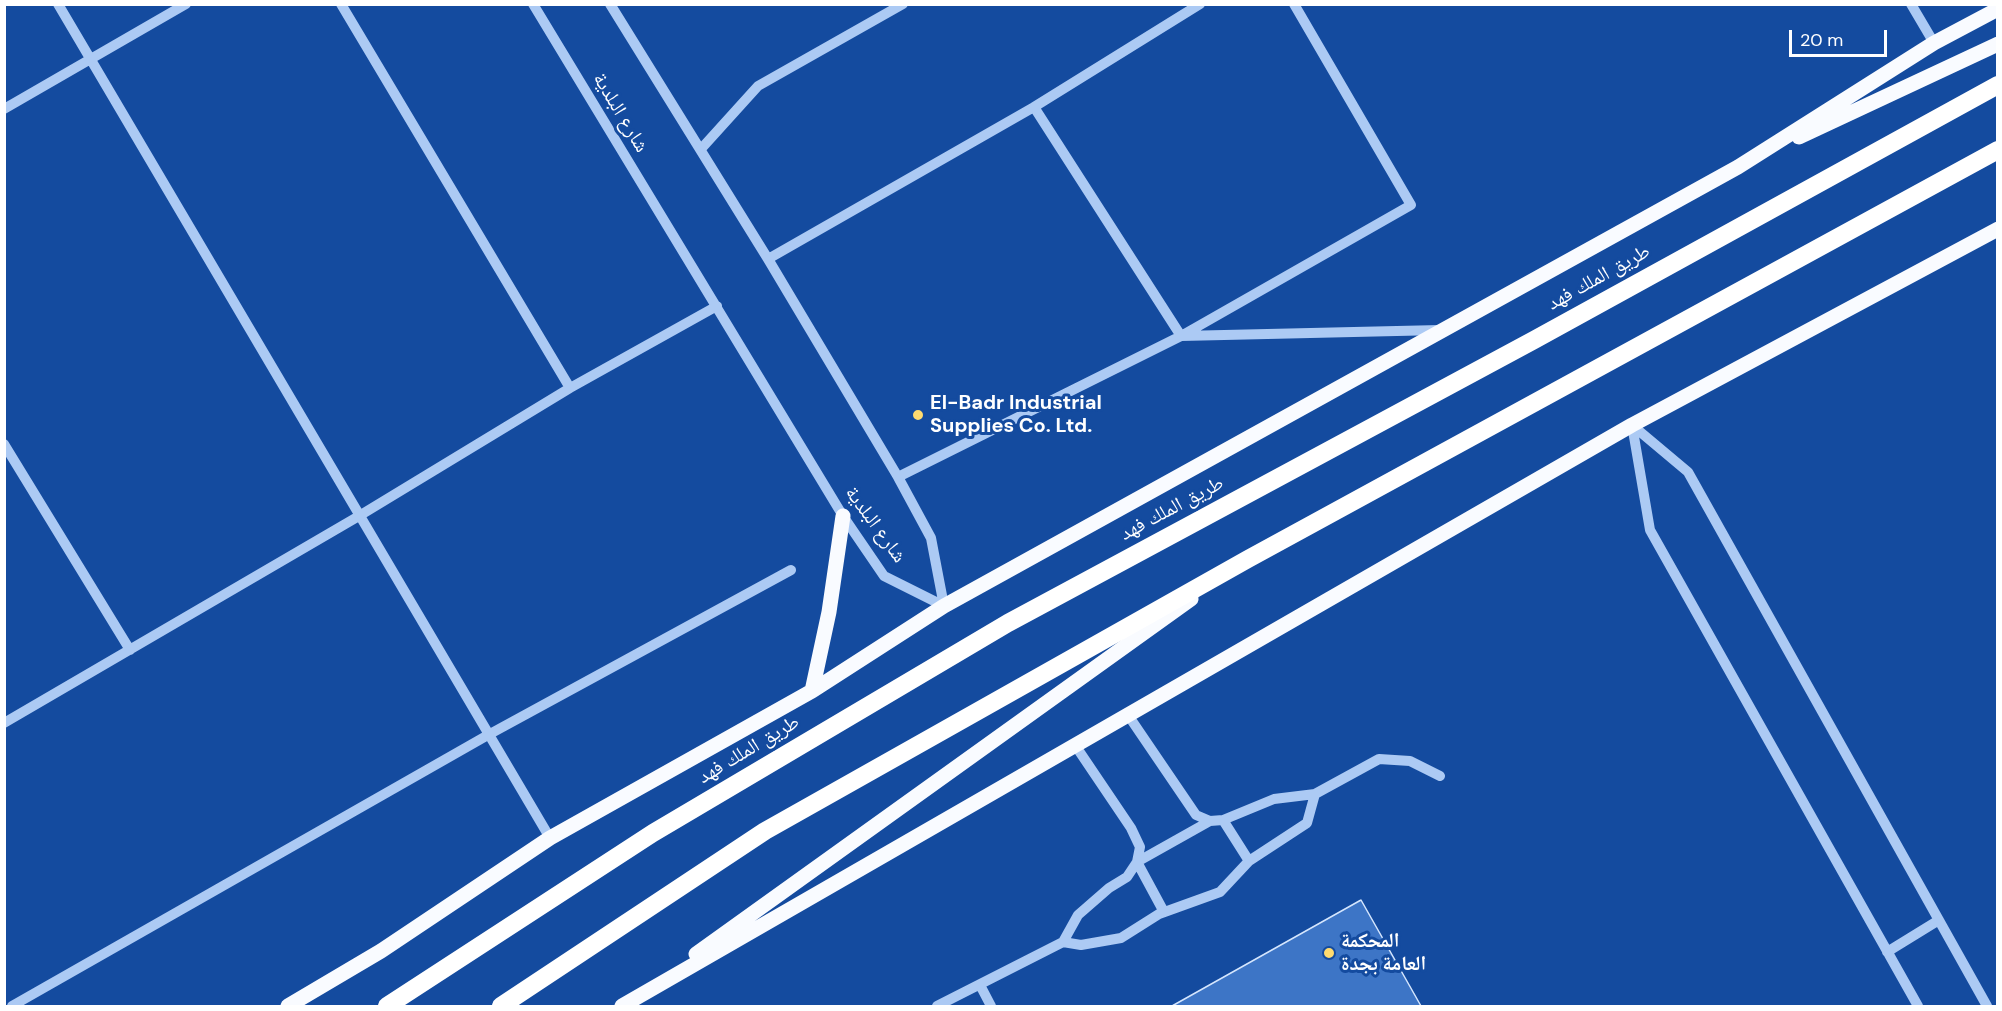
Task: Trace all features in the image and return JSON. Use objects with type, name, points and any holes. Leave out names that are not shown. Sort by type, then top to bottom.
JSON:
[{"type":"highway","name":"طريق الملك فهد","points":[[387,1006],[653,833],[1008,623],[1534,340],[1998,86]]},
{"type":"highway","points":[[501,1006],[765,831],[1248,558],[1998,150]]},
{"type":"main road","points":[[307,1006],[381,951],[550,838],[812,690],[944,606],[1738,166],[1934,43],[1998,9]]},
{"type":"main road","points":[[1738,166],[1998,44]]},
{"type":"main road","points":[[625,1006],[1632,425],[1998,229]]},
{"type":"main road","points":[[812,690],[829,612],[843,516]]},
{"type":"main road","points":[[625,1006],[1248,558]]},
{"type":"main road","points":[[288,1006],[381,951]]},
{"type":"street","points":[[58,4],[550,838]]},
{"type":"street","points":[[4,109],[186,4]]},
{"type":"street","points":[[341,4],[570,388]]},
{"type":"street","name":"شارع البلدية","points":[[533,4],[843,516],[884,576],[944,606]]},
{"type":"street","name":"شارع البلدية","points":[[610,4],[768,259],[898,477],[931,538],[944,606]]},
{"type":"street","points":[[700,149],[758,86],[903,4]]},
{"type":"street","points":[[768,259],[1034,106],[1200,4]]},
{"type":"street","points":[[898,477],[1181,336],[1411,205],[1294,4]]},
{"type":"street","points":[[1911,4],[1934,43]]},
{"type":"street","points":[[1034,106],[1181,336]]},
{"type":"street","points":[[4,723],[359,516],[570,388],[717,306]]},
{"type":"street","points":[[1181,336],[1443,330]]},
{"type":"street","points":[[1632,425],[1688,472],[1987,1006]]},
{"type":"street","points":[[1632,425],[1650,530],[1918,1006]]},
{"type":"street","points":[[4,444],[130,650]]},
{"type":"street","points":[[4,997],[11,1006],[488,735],[791,570]]},
{"type":"street","points":[[1128,715],[1196,815],[1210,821]]},
{"type":"street","points":[[937,1006],[1063,942],[1078,915],[1109,888],[1127,877],[1137,862],[1140,847],[1131,828],[1075,746]]},
{"type":"street","points":[[1137,862],[1210,821],[1223,820],[1274,799],[1315,794],[1379,759],[1410,761],[1440,776]]},
{"type":"street","points":[[1063,942],[1082,945],[1121,938],[1164,912],[1221,892],[1249,861],[1307,823],[1315,794]]},
{"type":"street","points":[[1223,820],[1249,861]]},
{"type":"street","points":[[1137,862],[1164,912]]},
{"type":"street","points":[[1887,952],[1939,920]]},
{"type":"street","points":[[980,985],[991,1006]]},
{"type":"building","name":"المحكمة العامة بجدة","points":[[1361,900],[1421,1006],[1172,1006]]},
{"type":"place","name":"El-Badr Industrial Supplies Co. Ltd.","points":[[918,415]]},
{"type":"place","name":"المحكمة العامة بجدة","points":[[1329,953]]}]
